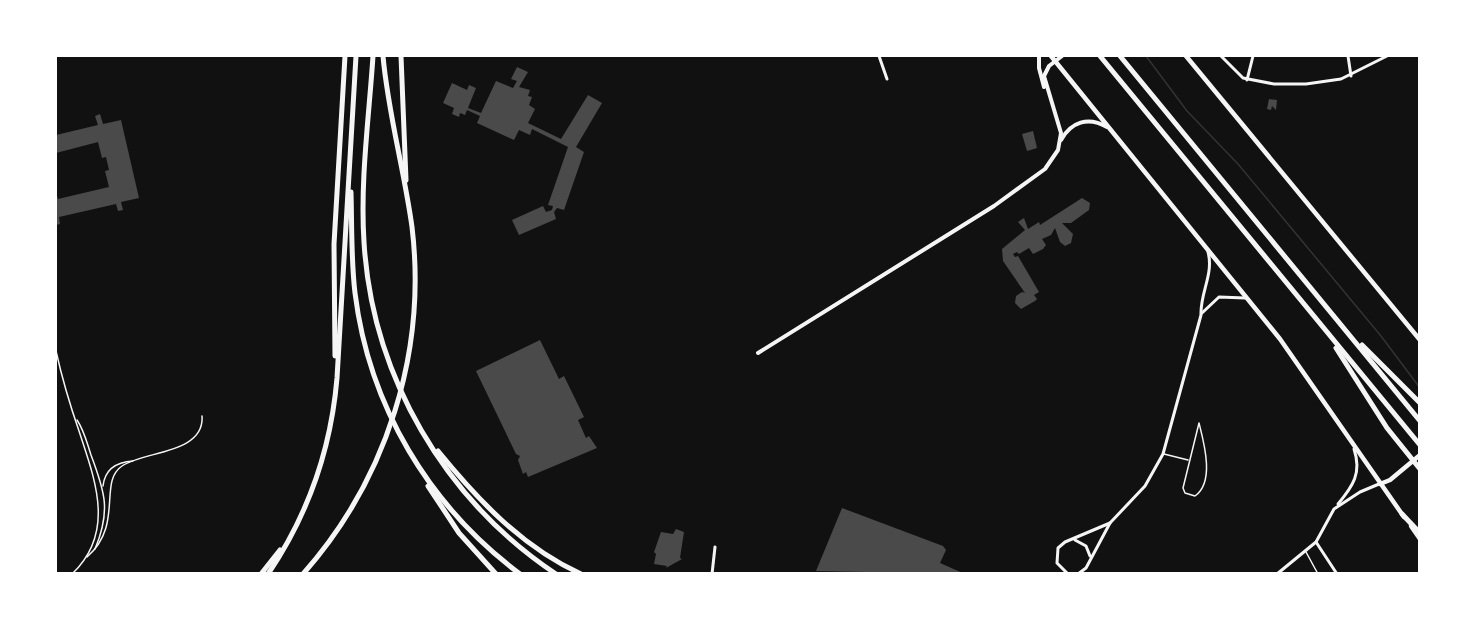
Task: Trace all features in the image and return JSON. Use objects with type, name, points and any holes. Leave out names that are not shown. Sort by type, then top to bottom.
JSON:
[{"type":"highway","points":[[337,378],[334,251],[345,56]]},
{"type":"highway","points":[[268,573],[289,540],[312,491],[325,451],[337,378],[356,56]]},
{"type":"highway","points":[[373,56],[363,202],[366,266],[373,308],[387,355],[402,394],[422,432],[452,477],[479,509],[518,545],[556,573]]},
{"type":"highway","points":[[383,56],[390,110],[407,199]]},
{"type":"highway","points":[[308,573],[353,506],[379,456],[396,408],[410,350],[415,269],[407,199],[401,56]]},
{"type":"highway","points":[[1100,56],[1419,445]]},
{"type":"highway","points":[[1120,56],[1419,421]]},
{"type":"highway","points":[[350,149],[352,268],[358,315],[382,397],[411,455],[454,526],[496,573]]},
{"type":"highway","points":[[1336,319],[1419,404]]},
{"type":"highway","points":[[1322,326],[1387,428],[1419,469]]},
{"type":"highway","points":[[422,432],[466,485],[502,521],[544,553],[581,573]]},
{"type":"highway","points":[[411,455],[456,516],[486,546],[520,573]]},
{"type":"highway","points":[[1402,514],[1419,533]]},
{"type":"highway","points":[[261,573],[289,540]]},
{"type":"highway","points":[[303,573],[322,550]]},
{"type":"main road","points":[[1051,56],[1251,301],[1419,539]]},
{"type":"main road","points":[[1186,56],[1419,340]]},
{"type":"main road","points":[[1380,484],[1390,480],[1419,456]]},
{"type":"street","points":[[879,56],[887,79]]},
{"type":"street","points":[[1039,56],[1041,81],[1059,120],[1060,141]]},
{"type":"street","points":[[1050,98],[1044,75],[1048,66],[1062,56]]},
{"type":"street","points":[[1221,56],[1238,75],[1248,80],[1274,84],[1306,84],[1351,76],[1387,56]]},
{"type":"street","points":[[1248,80],[1253,56]]},
{"type":"street","points":[[1348,56],[1351,76]]},
{"type":"street","points":[[758,353],[1026,185],[1052,161],[1060,141],[1071,126],[1084,121],[1095,122],[1110,129]]},
{"type":"street","points":[[1078,573],[1086,568],[1110,523],[1145,486],[1163,454],[1201,315],[1201,304],[1210,266],[1206,247]]},
{"type":"street","points":[[1201,315],[1219,297],[1241,297],[1251,301]]},
{"type":"street","points":[[1277,573],[1316,542],[1334,509],[1357,477],[1358,460],[1351,441]]},
{"type":"street","points":[[1334,509],[1360,492],[1380,484]]},
{"type":"street","points":[[1068,573],[1059,567],[1056,553],[1062,544],[1102,524],[1110,523]]},
{"type":"street","points":[[1073,540],[1086,546],[1090,559]]},
{"type":"street","points":[[1316,542],[1337,573]]},
{"type":"street","points":[[712,573],[715,547]]},
{"type":"lane","points":[[56,351],[96,483],[100,509],[98,530],[84,559]]},
{"type":"lane","points":[[75,416],[103,489]]},
{"type":"lane","points":[[72,573],[103,540],[108,526],[113,476],[122,466],[187,442],[200,427],[202,416]]},
{"type":"lane","points":[[1199,423],[1209,461],[1200,493],[1195,496],[1183,491],[1189,461],[1199,423]]},
{"type":"lane","points":[[1163,454],[1189,461]]},
{"type":"lane","points":[[94,551],[105,520],[103,489],[106,475],[114,465],[138,460]]},
{"type":"lane","points":[[1306,551],[1318,573]]},
{"type":"building","points":[[517,67],[528,72],[519,87],[530,90],[528,96],[532,97],[529,105],[535,109],[528,123],[561,139],[588,95],[602,103],[576,147],[584,152],[564,210],[557,208],[554,212],[556,219],[519,235],[512,220],[543,206],[546,212],[552,210],[553,206],[548,205],[568,147],[532,129],[530,135],[519,130],[514,140],[477,123],[480,116],[467,110],[465,115],[460,113],[459,117],[452,114],[454,108],[443,103],[452,83],[467,90],[469,85],[476,88],[468,108],[481,113],[496,81],[513,88],[517,81],[511,79]]},
{"type":"building","points":[[1269,99],[1277,100],[1276,110],[1272,106],[1271,110],[1267,109]]},
{"type":"building","points":[[100,114],[103,124],[121,120],[139,198],[121,202],[123,210],[118,211],[116,204],[59,217],[60,224],[56,225],[56,192],[58,199],[109,187],[105,171],[109,170],[106,157],[102,158],[98,142],[56,153],[56,135],[98,125],[95,116]]},
{"type":"building","points":[[1033,131],[1037,148],[1027,151],[1022,134]]},
{"type":"building","points":[[1082,198],[1090,203],[1089,210],[1071,223],[1062,223],[1073,234],[1071,243],[1065,246],[1060,242],[1055,228],[1051,235],[1042,239],[1046,245],[1043,249],[1033,254],[1029,248],[1019,254],[1017,252],[1013,254],[1015,257],[1018,256],[1039,292],[1034,295],[1037,299],[1035,301],[1021,309],[1015,303],[1016,296],[1022,292],[1025,293],[1003,261],[1002,249],[1025,230],[1018,222],[1024,218],[1028,229],[1039,222],[1040,225]]},
{"type":"building","points":[[540,340],[559,379],[564,376],[584,417],[578,420],[586,438],[589,436],[597,448],[528,477],[526,472],[523,474],[518,460],[520,456],[516,454],[476,371]]},
{"type":"building","points":[[842,508],[943,546],[946,550],[940,563],[965,574],[816,571]]},
{"type":"building","points":[[676,529],[684,532],[680,558],[682,559],[666,568],[667,566],[654,564],[656,554],[654,552],[661,532],[673,534]]},
{"type":"waterway","points":[[1146,56],[1187,111],[1238,164],[1381,336],[1420,388]]}]
